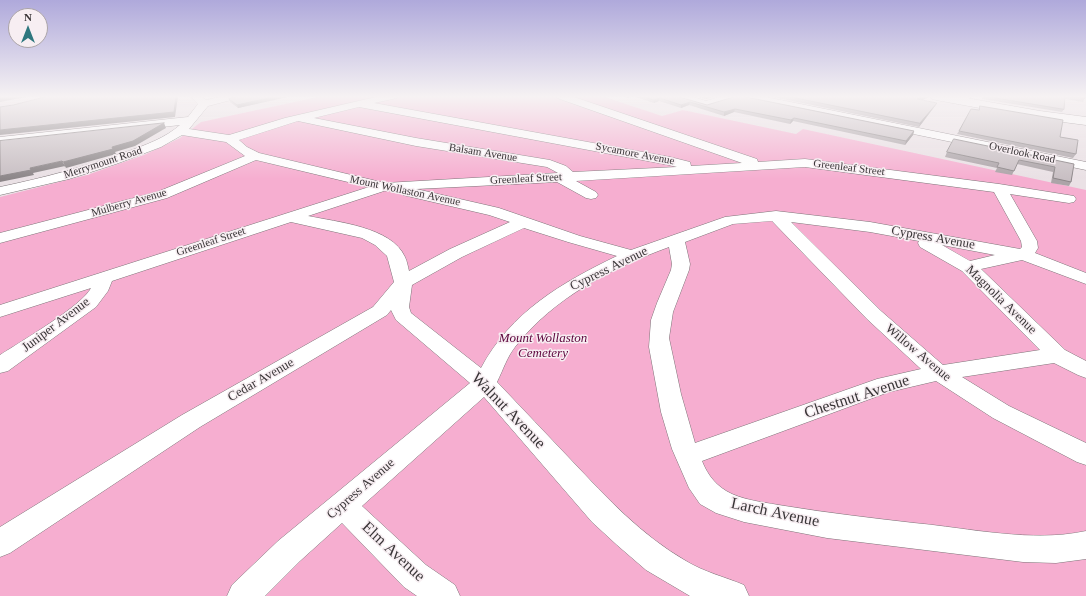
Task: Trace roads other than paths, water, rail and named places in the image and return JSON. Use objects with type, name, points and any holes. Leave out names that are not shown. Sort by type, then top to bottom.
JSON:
[{"type":"main road","points":[[1061,124],[1086,135]]},
{"type":"street","points":[[0,141],[156,124]]},
{"type":"street","name":"Merrymount Road","points":[[0,191],[85,170],[116,160],[156,145],[179,131],[187,124]]},
{"type":"street","points":[[230,139],[277,124]]},
{"type":"street","name":"Balsam Avenue","points":[[328,124],[422,143],[550,164],[561,169],[564,176],[590,195]]},
{"type":"street","name":"Sycamore Avenue","points":[[470,124],[670,160],[696,169]]},
{"type":"street","points":[[641,124],[759,165]]},
{"type":"street","name":"Overlook Road","points":[[881,124],[1086,166]]},
{"type":"street","name":"Mount Wollaston Avenue","points":[[179,131],[230,139],[243,150],[255,156],[383,187],[480,207],[574,239],[632,255]]},
{"type":"street","name":"Mulberry Avenue","points":[[0,238],[162,195],[255,156]]},
{"type":"street","name":"Greenleaf Street","points":[[0,311],[383,187],[806,163],[999,188],[1069,199]]},
{"type":"street","points":[[968,267],[999,259],[1024,255],[1030,248],[1029,241],[999,188]]},
{"type":"street","name":"Cypress Avenue","points":[[244,596],[289,551],[485,383],[506,344],[527,320],[556,296],[586,278],[632,255],[731,220],[776,216],[834,222],[1024,255],[1086,279]]},
{"type":"street","name":"Willow Avenue","points":[[776,216],[874,315],[939,373],[1001,412],[1086,455]]},
{"type":"street","name":"Walnut Avenue","points":[[290,217],[367,234],[381,241],[391,249],[396,256],[403,282],[399,307],[403,316],[485,383],[602,513],[626,536],[676,572],[696,583],[733,596]]},
{"type":"street","name":"Cedar Avenue","points":[[0,543],[191,421],[380,311],[403,282],[456,253],[523,222]]},
{"type":"street","name":"Magnolia Avenue","points":[[911,235],[968,267],[1012,309],[1057,356],[1086,370]]},
{"type":"street","name":"Larch Avenue","points":[[676,240],[681,264],[665,304],[659,339],[667,388],[687,456],[695,474],[707,492],[724,502],[749,511],[825,524],[992,545],[1039,549],[1068,549],[1086,545]]},
{"type":"street","name":"Juniper Avenue","points":[[0,366],[76,313],[99,291],[104,277]]},
{"type":"street","points":[[357,324],[388,319],[412,324]]},
{"type":"street","name":"Chestnut Avenue","points":[[687,456],[885,385],[939,373],[1057,356]]},
{"type":"street","name":"Elm Avenue","points":[[343,506],[415,576],[444,596]]},
{"type":"park label","name":"Mount Wollaston Cemetery","points":[[543,346]]}]
